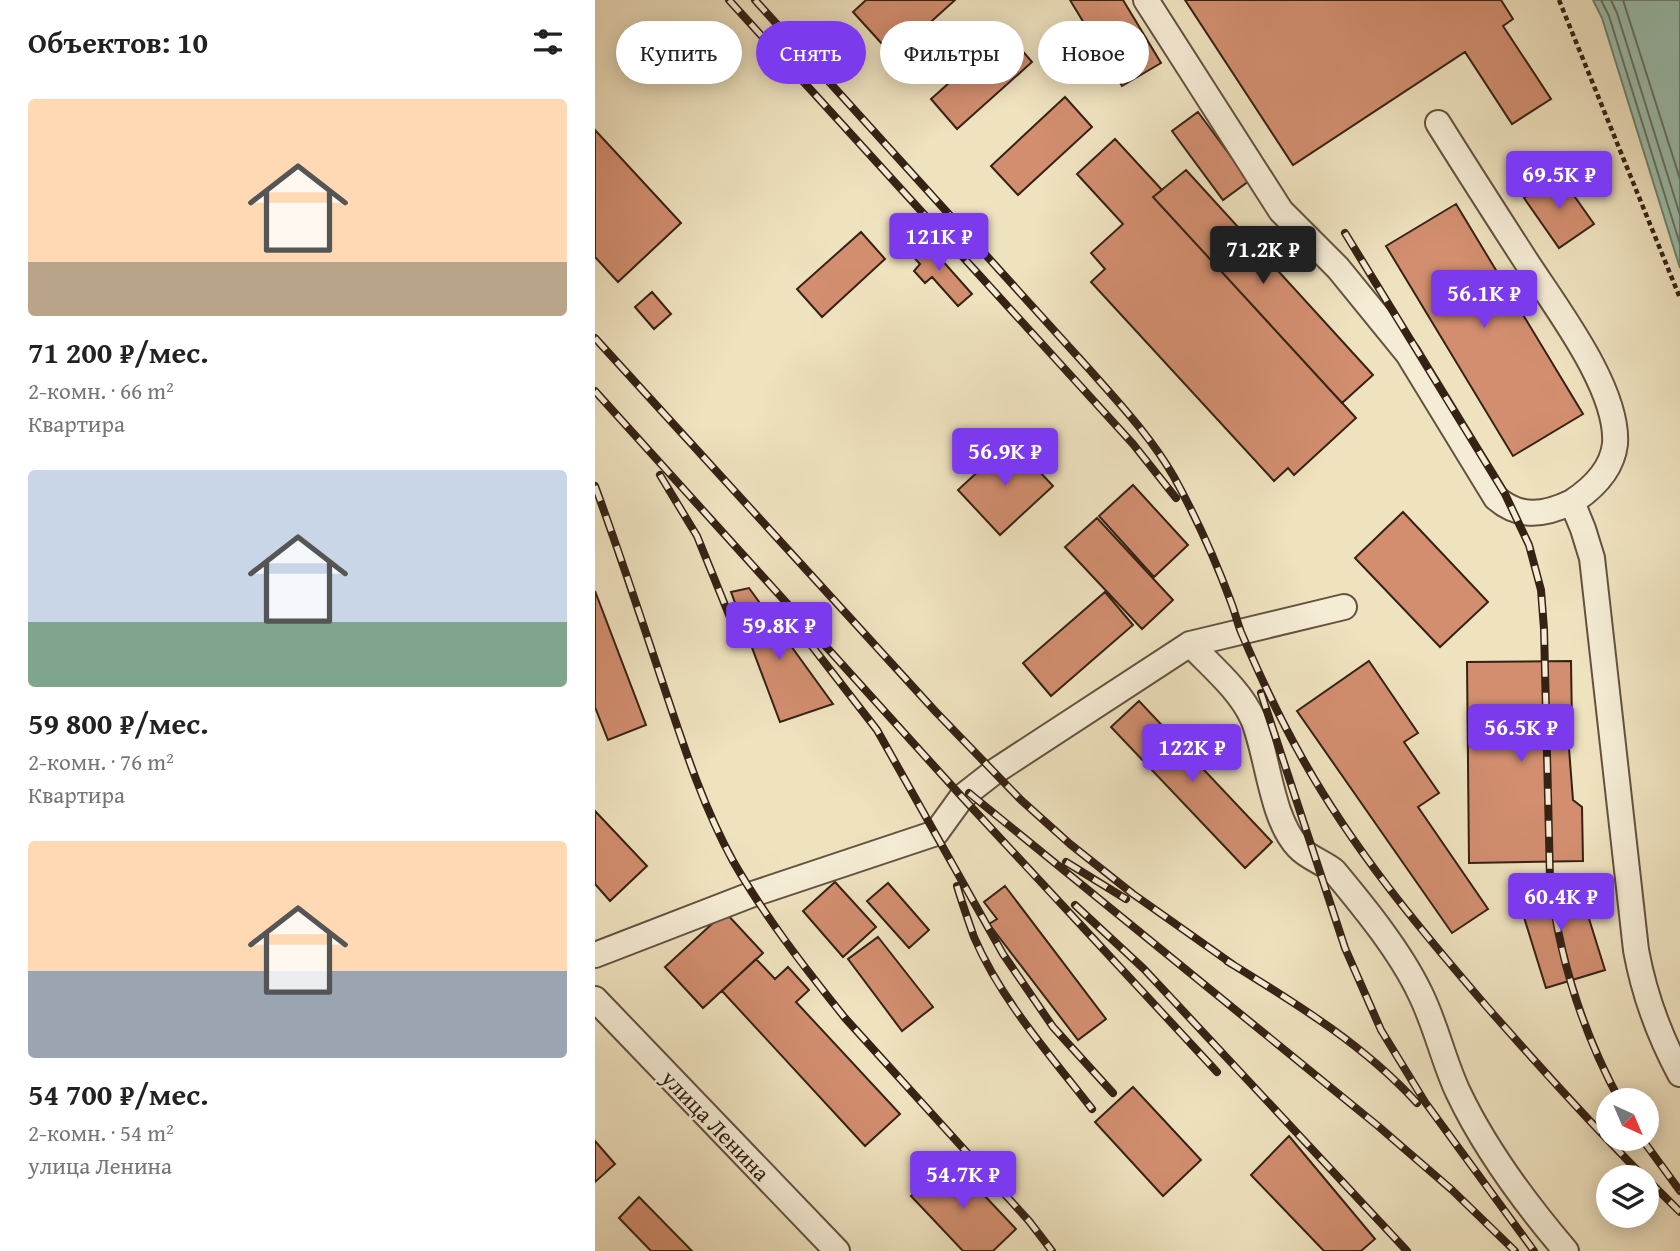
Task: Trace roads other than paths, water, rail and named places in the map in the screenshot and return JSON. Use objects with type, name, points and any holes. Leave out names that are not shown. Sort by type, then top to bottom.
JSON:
[{"type":"street","points":[[1146,0],[1281,211],[1338,268],[1401,345],[1496,498],[1514,510],[1541,514],[1572,502],[1593,487],[1611,460],[1615,443],[1606,397],[1580,345],[1438,123]]},
{"type":"street","points":[[1572,502],[1592,558],[1641,979],[1652,1013],[1680,1074]]},
{"type":"street","points":[[595,956],[753,894],[936,833],[962,797],[985,779],[1190,644],[1344,607]]},
{"type":"street","points":[[1190,644],[1239,697],[1252,718],[1278,809],[1291,837],[1304,853],[1334,871],[1405,965],[1421,994],[1459,1094],[1476,1125],[1508,1178],[1566,1251]]},
{"type":"street","name":"улица Ленина","points":[[595,999],[837,1251]]},
{"type":"water","points":[[1593,0],[1680,0],[1680,268],[1602,18]]},
{"type":"railway","points":[[729,0],[1133,444],[1176,498]]},
{"type":"railway","points":[[755,0],[1145,434],[1174,477],[1212,554],[1241,632],[1285,726],[1342,823],[1412,917],[1506,1029],[1632,1165]]},
{"type":"railway","points":[[1345,233],[1505,494],[1529,545],[1541,590],[1544,629],[1550,879],[1554,908],[1574,993],[1594,1048],[1613,1088]]},
{"type":"railway","points":[[595,338],[935,711],[1021,800],[1070,844],[1133,894],[1235,966]]},
{"type":"railway","points":[[595,391],[962,797],[1217,1072]]},
{"type":"railway","points":[[660,475],[697,536],[740,642]]},
{"type":"railway","points":[[595,486],[680,736],[713,820],[745,882],[786,942],[845,1018],[1029,1221],[1052,1251]]},
{"type":"railway","points":[[811,645],[877,730],[1003,954],[1053,1027],[1113,1093]]},
{"type":"railway","points":[[1261,693],[1345,948],[1381,1030],[1425,1102],[1534,1251]]},
{"type":"railway","points":[[969,793],[1378,1126],[1452,1190],[1515,1251]]},
{"type":"railway","points":[[1066,862],[1126,899]]},
{"type":"railway","points":[[957,886],[974,937],[998,983],[1027,1026],[1092,1109]]},
{"type":"railway","points":[[1075,905],[1144,969],[1407,1251]]},
{"type":"railway","points":[[1227,961],[1351,1043],[1417,1103]]},
{"type":"railway","points":[[1652,1152],[1680,1191]]},
{"type":"railway","points":[[1659,1191],[1680,1212]]}]
